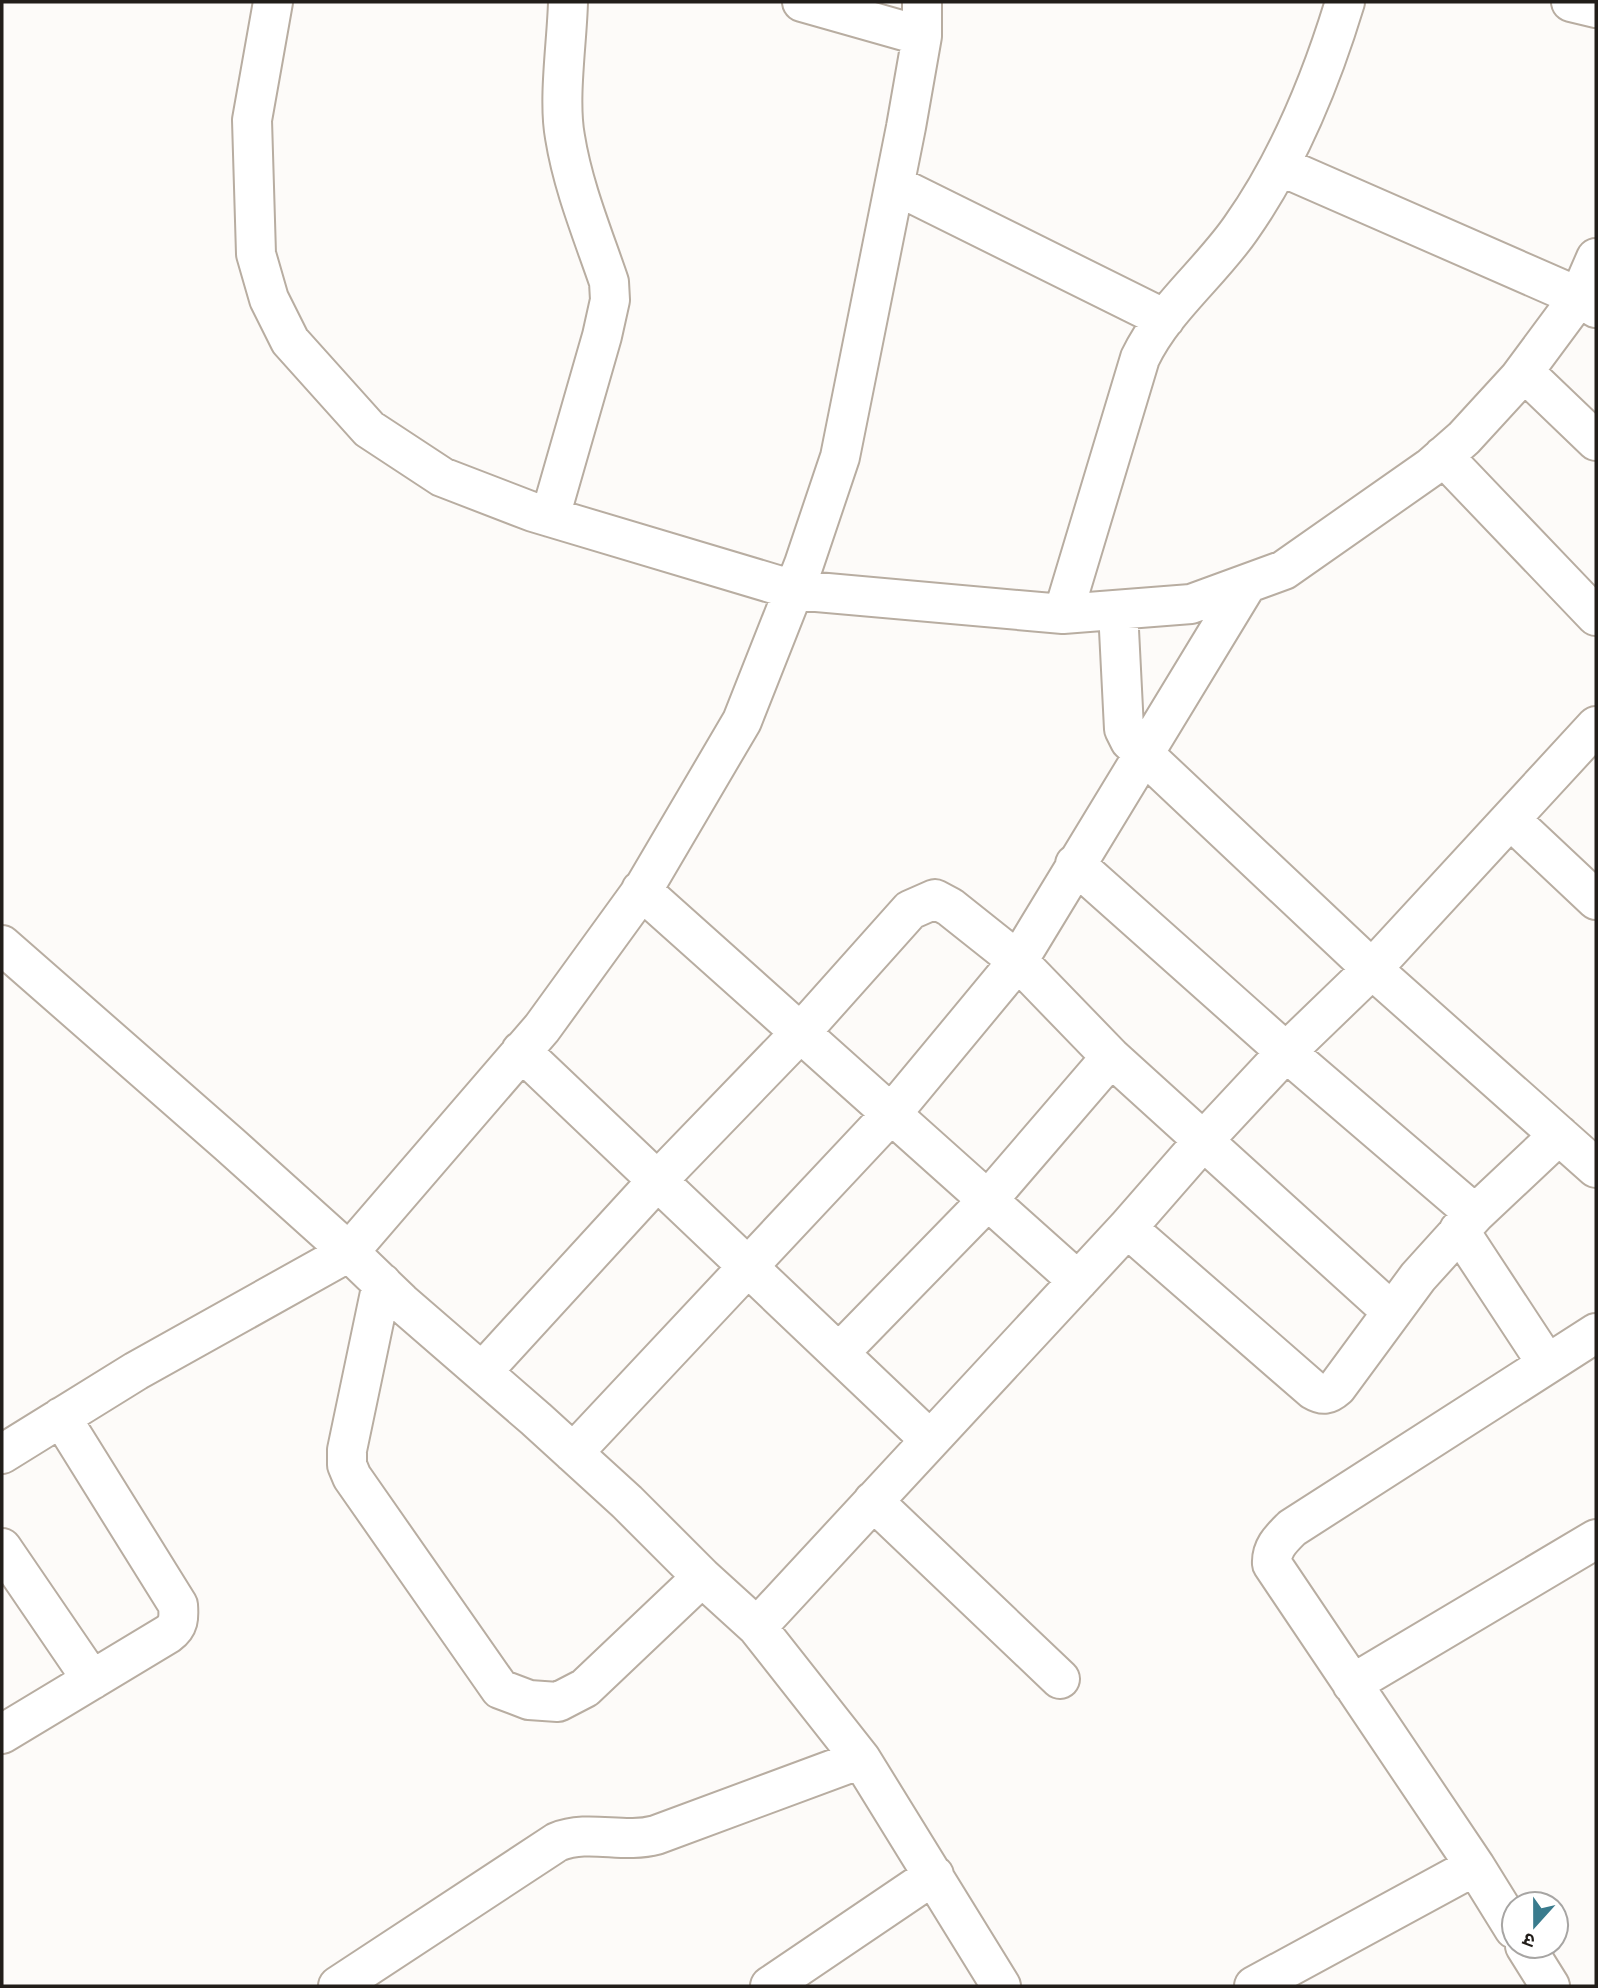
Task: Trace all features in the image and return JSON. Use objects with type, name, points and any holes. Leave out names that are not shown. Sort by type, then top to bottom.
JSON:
[{"type":"street","points":[[273,2],[252,120],[256,254],[269,299],[290,341],[369,429],[442,477],[550,517],[794,590],[1063,614],[1191,604],[1284,570],[1431,467],[1464,438],[1588,302],[1596,258]]},
{"type":"street","points":[[550,517],[610,300],[609,282],[573,174],[564,135],[568,2]]},
{"type":"street","points":[[2,1454],[136,1371],[349,1252],[542,1028],[641,890],[742,721],[794,590],[840,457],[895,185],[922,19],[802,2]]},
{"type":"street","points":[[1063,614],[1147,342],[1240,229],[1280,166],[1325,65],[1345,2]]},
{"type":"street","points":[[1571,2],[1596,8]]},
{"type":"street","points":[[1280,166],[1588,302]]},
{"type":"street","points":[[895,185],[1164,319]]},
{"type":"street","points":[[1524,372],[1596,441]]},
{"type":"street","points":[[1443,456],[1596,616]]},
{"type":"street","points":[[573,1452],[892,1113],[1017,961],[1247,584]]},
{"type":"street","points":[[1118,610],[1124,729],[1130,741],[1372,969],[1596,1168]]},
{"type":"street","points":[[758,1627],[929,1439],[1127,1228],[1203,1141],[1286,1052],[1372,969],[1596,726]]},
{"type":"street","points":[[1511,820],[1596,900]]},
{"type":"street","points":[[1075,864],[1286,1052],[1467,1222],[1547,1364]]},
{"type":"street","points":[[641,890],[1078,1280]]},
{"type":"street","points":[[482,1372],[657,1181],[801,1032],[910,910],[929,900],[942,901],[1017,961],[1111,1057],[1392,1312]]},
{"type":"street","points":[[2,945],[573,1452],[702,1577],[758,1627],[861,1759],[1000,1986]]},
{"type":"street","points":[[522,1051],[929,1439]]},
{"type":"street","points":[[839,1353],[988,1200],[1111,1057]]},
{"type":"street","points":[[1127,1228],[1313,1390],[1321,1395],[1329,1394],[1337,1387],[1418,1277],[1467,1222],[1559,1135]]},
{"type":"street","points":[[382,1283],[347,1450],[347,1465],[352,1477],[500,1689],[529,1700],[558,1702],[585,1688],[702,1577]]},
{"type":"street","points":[[1500,1906],[1272,1564],[1272,1556],[1278,1542],[1292,1528],[1596,1333]]},
{"type":"street","points":[[2,1734],[175,1629],[179,1619],[178,1605],[61,1417]]},
{"type":"street","points":[[873,1500],[1060,1679]]},
{"type":"street","points":[[1352,1684],[1596,1539]]},
{"type":"street","points":[[2,1548],[92,1680]]},
{"type":"street","points":[[338,1986],[557,1842],[580,1836],[639,1840],[861,1759]]},
{"type":"street","points":[[1254,1986],[1475,1866]]},
{"type":"street","points":[[770,1986],[934,1875]]},
{"type":"street","points":[[1534,1960],[1550,1986]]}]
